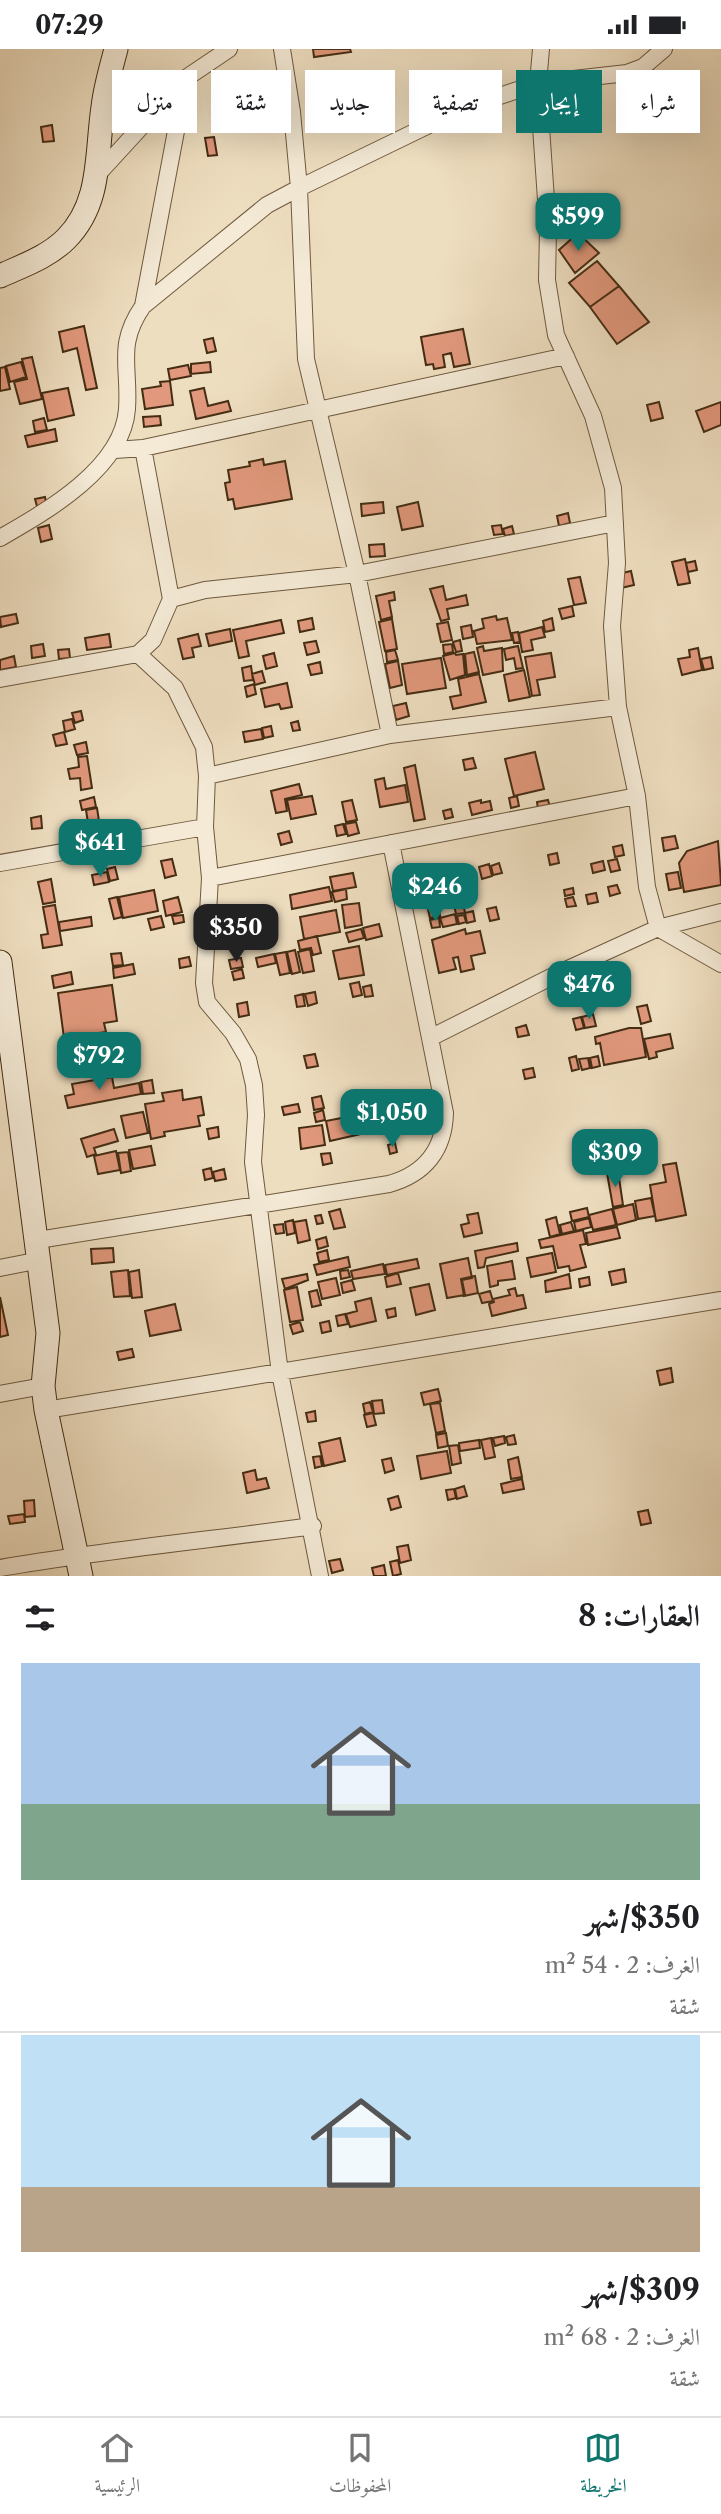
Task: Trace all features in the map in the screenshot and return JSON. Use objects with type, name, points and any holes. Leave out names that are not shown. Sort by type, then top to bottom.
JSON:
[{"type":"street","points":[[0,276],[41,257],[65,240],[87,213],[97,175],[103,107],[116,49]]},
{"type":"street","points":[[197,71],[229,49]]},
{"type":"street","points":[[282,49],[292,113],[299,188],[303,330],[318,411],[357,574],[390,735]]},
{"type":"street","points":[[539,70],[541,49]]},
{"type":"street","points":[[602,76],[627,73],[643,67],[663,49]]},
{"type":"street","points":[[143,306],[267,205],[462,109],[516,91]]},
{"type":"street","points":[[97,175],[136,133]]},
{"type":"street","points":[[0,538],[61,501],[115,450],[123,433],[127,409],[126,336],[143,306],[176,133]]},
{"type":"street","points":[[541,133],[548,229],[547,280],[556,335],[593,416],[613,488],[617,563],[612,626],[618,707],[637,796],[647,887],[658,928],[721,964]]},
{"type":"street","points":[[115,450],[143,448],[566,356]]},
{"type":"street","points":[[0,679],[138,654],[153,640],[171,599],[143,448]]},
{"type":"street","points":[[171,599],[205,590],[357,574],[615,523]]},
{"type":"street","points":[[138,654],[175,688],[204,747],[207,776],[205,827],[211,878],[204,983],[207,1002],[233,1033],[248,1059],[254,1085],[256,1115],[253,1162],[280,1373],[313,1526],[320,1576]]},
{"type":"street","points":[[207,776],[390,735],[618,707]]},
{"type":"street","points":[[211,878],[637,796]]},
{"type":"street","points":[[0,863],[205,827]]},
{"type":"street","points":[[0,1268],[39,1250],[258,1207],[389,1185],[415,1174],[426,1165],[441,1141],[445,1121],[391,843]]},
{"type":"street","points":[[430,1038],[557,974],[658,928],[721,912]]},
{"type":"street","points":[[0,962],[5,1038],[39,1250],[48,1333],[43,1386],[46,1410],[78,1566]]},
{"type":"street","points":[[46,1410],[721,1300]]},
{"type":"street","points":[[0,1394],[43,1386]]},
{"type":"street","points":[[0,1568],[78,1566],[313,1526]]},
{"type":"building","points":[[313,49],[350,49],[351,52],[314,57]]},
{"type":"building","points":[[52,125],[54,141],[43,142],[41,127]]},
{"type":"building","points":[[214,137],[217,155],[208,156],[205,138]]},
{"type":"building","points":[[578,233],[599,253],[575,273],[559,250]]},
{"type":"building","points":[[597,261],[619,286],[590,307],[569,283]]},
{"type":"building","points":[[619,286],[649,322],[617,344],[590,307]]},
{"type":"building","points":[[84,326],[97,388],[86,390],[77,348],[63,352],[59,332]]},
{"type":"building","points":[[463,329],[470,364],[454,367],[451,353],[443,355],[445,367],[434,369],[433,364],[426,365],[421,337]]},
{"type":"building","points":[[213,338],[216,351],[207,353],[204,340]]},
{"type":"building","points":[[32,357],[42,399],[20,404],[14,382],[27,379],[22,359]]},
{"type":"building","points":[[21,362],[26,377],[10,382],[6,366]]},
{"type":"building","points":[[210,362],[211,372],[191,374],[191,364]]},
{"type":"building","points":[[188,365],[191,376],[170,380],[168,369]]},
{"type":"building","points":[[5,367],[10,389],[0,391],[0,368]]},
{"type":"building","points":[[170,381],[173,405],[145,409],[142,389],[161,386],[160,382]]},
{"type":"building","points":[[68,388],[74,415],[48,421],[42,393]]},
{"type":"building","points":[[204,388],[208,406],[228,401],[231,411],[196,419],[190,391]]},
{"type":"building","points":[[659,402],[663,418],[651,421],[647,405]]},
{"type":"building","points":[[721,402],[721,425],[704,432],[696,411]]},
{"type":"building","points":[[160,416],[161,425],[144,427],[143,417]]},
{"type":"building","points":[[44,418],[47,430],[35,432],[33,421]]},
{"type":"building","points":[[55,429],[57,441],[28,447],[25,436]]},
{"type":"building","points":[[263,459],[264,465],[285,461],[292,499],[235,509],[233,499],[228,500],[225,483],[230,482],[228,470],[250,466],[249,462]]},
{"type":"building","points":[[45,497],[47,508],[38,510],[35,499]]},
{"type":"building","points":[[383,502],[384,513],[362,516],[361,504]]},
{"type":"building","points":[[418,502],[423,526],[402,530],[397,507]]},
{"type":"building","points":[[568,513],[570,523],[559,526],[557,516]]},
{"type":"building","points":[[49,525],[52,539],[41,542],[38,528]]},
{"type":"building","points":[[501,525],[503,534],[494,535],[492,526]]},
{"type":"building","points":[[512,526],[514,534],[505,536],[503,529]]},
{"type":"building","points":[[384,544],[385,556],[370,557],[369,545]]},
{"type":"building","points":[[685,559],[690,583],[678,585],[672,562]]},
{"type":"building","points":[[695,561],[697,570],[688,572],[686,563]]},
{"type":"building","points":[[631,571],[634,585],[621,588],[618,574]]},
{"type":"building","points":[[580,577],[586,603],[574,605],[568,579]]},
{"type":"building","points":[[443,586],[446,600],[466,595],[468,605],[447,609],[449,619],[441,621],[430,589]]},
{"type":"building","points":[[394,592],[395,600],[389,601],[392,617],[381,620],[376,596]]},
{"type":"building","points":[[572,606],[574,616],[562,619],[559,609]]},
{"type":"building","points":[[16,614],[18,623],[1,627],[0,617]]},
{"type":"building","points":[[496,616],[497,620],[507,618],[512,640],[477,644],[474,631],[484,628],[482,619]]},
{"type":"building","points":[[312,618],[314,629],[300,632],[298,621]]},
{"type":"building","points":[[552,618],[554,630],[545,632],[543,621]]},
{"type":"building","points":[[392,619],[397,649],[385,651],[379,622]]},
{"type":"building","points":[[281,620],[284,633],[246,641],[249,656],[239,658],[233,630]]},
{"type":"building","points":[[448,622],[452,640],[441,642],[437,624]]},
{"type":"building","points":[[471,625],[473,637],[463,639],[461,627]]},
{"type":"building","points":[[542,627],[545,637],[531,640],[533,650],[522,652],[519,633]]},
{"type":"building","points":[[230,629],[232,641],[209,646],[206,634]]},
{"type":"building","points":[[518,632],[520,642],[514,643],[512,633]]},
{"type":"building","points":[[109,634],[111,647],[87,650],[85,638]]},
{"type":"building","points":[[198,634],[201,646],[192,648],[194,657],[183,659],[178,639]]},
{"type":"building","points":[[460,640],[462,651],[456,652],[453,642]]},
{"type":"building","points":[[316,641],[319,652],[307,655],[304,643]]},
{"type":"building","points":[[43,644],[45,656],[32,658],[31,646]]},
{"type":"building","points":[[452,644],[453,652],[444,654],[443,645]]},
{"type":"building","points":[[483,646],[484,651],[502,648],[503,671],[483,675],[477,648]]},
{"type":"building","points":[[518,646],[523,668],[516,669],[514,658],[506,660],[504,649]]},
{"type":"building","points":[[698,648],[702,670],[682,675],[678,659],[690,657],[689,650]]},
{"type":"building","points":[[69,649],[70,658],[59,659],[58,650]]},
{"type":"building","points":[[395,650],[398,660],[387,662],[386,652]]},
{"type":"building","points":[[474,652],[479,672],[467,675],[465,654]]},
{"type":"building","points":[[274,653],[277,666],[266,669],[263,656]]},
{"type":"building","points":[[551,653],[555,677],[537,680],[540,695],[532,696],[525,657]]},
{"type":"building","points":[[463,654],[465,675],[450,680],[443,656]]},
{"type":"building","points":[[14,656],[16,667],[0,670],[0,660]]},
{"type":"building","points":[[711,657],[713,668],[704,670],[701,659]]},
{"type":"building","points":[[441,658],[446,688],[407,694],[402,664]]},
{"type":"building","points":[[398,661],[402,685],[390,688],[385,664]]},
{"type":"building","points":[[320,662],[322,673],[311,675],[308,665]]},
{"type":"building","points":[[251,666],[253,680],[244,681],[242,668]]},
{"type":"building","points":[[524,670],[530,697],[509,701],[504,675]]},
{"type":"building","points":[[262,671],[265,682],[255,685],[252,674]]},
{"type":"building","points":[[479,674],[486,702],[453,709],[450,697],[461,695],[458,679]]},
{"type":"building","points":[[287,683],[292,707],[281,709],[279,704],[265,707],[261,689]]},
{"type":"building","points":[[254,684],[256,694],[247,697],[245,687]]},
{"type":"building","points":[[406,703],[409,716],[396,720],[393,706]]},
{"type":"building","points":[[81,711],[83,720],[75,723],[72,713]]},
{"type":"building","points":[[72,719],[75,729],[65,732],[63,721]]},
{"type":"building","points":[[298,721],[300,730],[293,731],[291,723]]},
{"type":"building","points":[[271,726],[273,736],[264,738],[262,728]]},
{"type":"building","points":[[261,729],[263,739],[245,742],[243,732]]},
{"type":"building","points":[[64,732],[67,744],[56,746],[53,735]]},
{"type":"building","points":[[86,742],[88,753],[77,755],[74,745]]},
{"type":"building","points":[[535,752],[544,789],[514,796],[505,759]]},
{"type":"building","points":[[87,756],[92,788],[81,790],[80,778],[70,779],[68,769],[79,767],[78,757]]},
{"type":"building","points":[[473,758],[476,768],[465,770],[463,760]]},
{"type":"building","points":[[415,765],[425,819],[414,821],[404,768]]},
{"type":"building","points":[[384,778],[386,789],[405,785],[408,802],[380,807],[375,780]]},
{"type":"building","points":[[299,784],[302,795],[285,799],[287,811],[276,813],[271,791]]},
{"type":"building","points":[[312,796],[316,814],[291,819],[287,800]]},
{"type":"building","points":[[517,796],[519,806],[511,808],[509,798]]},
{"type":"building","points":[[94,797],[96,807],[82,810],[80,801]]},
{"type":"building","points":[[352,800],[357,820],[346,822],[342,802]]},
{"type":"building","points":[[481,800],[481,803],[490,801],[492,810],[472,815],[469,803]]},
{"type":"building","points":[[548,800],[550,807],[538,809],[537,802]]},
{"type":"building","points":[[97,808],[99,821],[88,823],[86,810]]},
{"type":"building","points":[[451,809],[453,817],[445,819],[443,811]]},
{"type":"building","points":[[41,816],[42,828],[32,829],[31,818]]},
{"type":"building","points":[[356,822],[359,833],[348,836],[345,824]]},
{"type":"building","points":[[343,824],[346,834],[337,836],[335,826]]},
{"type":"building","points":[[289,831],[292,842],[281,845],[278,834]]},
{"type":"building","points":[[675,836],[678,848],[664,851],[662,838]]},
{"type":"building","points":[[718,841],[721,885],[684,892],[679,863],[687,851]]},
{"type":"building","points":[[622,845],[624,855],[615,857],[613,847]]},
{"type":"building","points":[[557,853],[559,863],[550,865],[548,855]]},
{"type":"building","points":[[172,859],[176,875],[165,878],[161,861]]},
{"type":"building","points":[[617,859],[620,870],[611,872],[608,861]]},
{"type":"building","points":[[603,861],[605,870],[593,873],[591,864]]},
{"type":"building","points":[[499,863],[502,873],[493,875],[491,866]]},
{"type":"building","points":[[489,864],[492,876],[482,879],[479,867]]},
{"type":"building","points":[[115,867],[118,879],[110,881],[107,869]]},
{"type":"building","points":[[107,872],[109,882],[94,885],[92,875]]},
{"type":"building","points":[[678,872],[681,888],[669,890],[666,874]]},
{"type":"building","points":[[353,873],[356,887],[333,891],[330,877]]},
{"type":"building","points":[[433,875],[436,892],[425,894],[422,877]]},
{"type":"building","points":[[51,879],[55,902],[43,904],[38,882]]},
{"type":"building","points":[[617,885],[620,893],[610,896],[608,887]]},
{"type":"building","points":[[329,887],[332,901],[292,909],[290,895]]},
{"type":"building","points":[[573,888],[574,894],[565,896],[564,890]]},
{"type":"building","points":[[346,889],[347,899],[335,902],[332,892]]},
{"type":"building","points":[[154,890],[158,911],[123,918],[119,897]]},
{"type":"building","points":[[436,893],[438,901],[427,903],[426,895]]},
{"type":"building","points":[[596,893],[598,902],[588,904],[586,895]]},
{"type":"building","points":[[117,897],[122,917],[114,919],[109,899]]},
{"type":"building","points":[[178,897],[182,912],[166,916],[163,901]]},
{"type":"building","points":[[573,897],[576,906],[567,907],[565,899]]},
{"type":"building","points":[[359,903],[362,925],[345,928],[342,905]]},
{"type":"building","points":[[438,903],[440,916],[430,918],[427,905]]},
{"type":"building","points":[[463,903],[465,913],[456,914],[454,905]]},
{"type":"building","points":[[55,905],[62,945],[43,948],[41,935],[48,934],[43,907]]},
{"type":"building","points":[[496,907],[499,919],[490,921],[487,909]]},
{"type":"building","points":[[336,910],[340,932],[304,939],[300,917]]},
{"type":"building","points":[[473,911],[475,921],[467,923],[465,913]]},
{"type":"building","points":[[455,914],[457,924],[443,927],[440,918]]},
{"type":"building","points":[[183,915],[184,922],[174,924],[172,916]]},
{"type":"building","points":[[464,915],[466,922],[459,924],[457,916]]},
{"type":"building","points":[[161,916],[164,927],[151,930],[148,919]]},
{"type":"building","points":[[91,917],[92,926],[60,931],[59,922]]},
{"type":"building","points":[[439,918],[440,927],[432,928],[430,920]]},
{"type":"building","points":[[379,924],[382,936],[366,940],[363,928]]},
{"type":"building","points":[[361,929],[364,938],[349,942],[346,933]]},
{"type":"building","points":[[465,929],[466,934],[480,931],[485,953],[471,956],[474,969],[461,972],[458,957],[453,958],[456,969],[439,973],[432,940]]},
{"type":"building","points":[[317,936],[321,953],[313,955],[311,948],[300,950],[298,941]]},
{"type":"building","points":[[359,946],[364,975],[339,979],[333,951]]},
{"type":"building","points":[[310,949],[314,971],[303,973],[298,952]]},
{"type":"building","points":[[295,950],[300,972],[292,974],[287,952]]},
{"type":"building","points":[[286,952],[290,973],[280,975],[275,954]]},
{"type":"building","points":[[121,953],[123,965],[113,966],[111,954]]},
{"type":"building","points":[[274,954],[276,963],[258,967],[256,958]]},
{"type":"building","points":[[189,957],[191,966],[180,968],[179,959]]},
{"type":"building","points":[[241,958],[243,967],[231,969],[229,960]]},
{"type":"building","points":[[133,964],[135,974],[114,978],[113,968]]},
{"type":"building","points":[[242,969],[244,978],[234,980],[232,972]]},
{"type":"building","points":[[71,972],[73,984],[54,988],[52,976]]},
{"type":"building","points":[[359,982],[362,995],[353,997],[350,984]]},
{"type":"building","points":[[112,985],[117,1021],[104,1023],[106,1032],[64,1038],[58,993]]},
{"type":"building","points":[[371,985],[373,996],[365,997],[363,987]]},
{"type":"building","points":[[315,992],[317,1003],[308,1006],[305,994]]},
{"type":"building","points":[[303,994],[305,1006],[297,1007],[295,996]]},
{"type":"building","points":[[247,1002],[249,1015],[239,1017],[237,1004]]},
{"type":"building","points":[[647,1005],[651,1021],[641,1024],[637,1007]]},
{"type":"building","points":[[593,1014],[596,1026],[585,1028],[582,1017]]},
{"type":"building","points":[[581,1017],[584,1028],[576,1030],[573,1019]]},
{"type":"building","points":[[526,1025],[529,1035],[518,1037],[516,1028]]},
{"type":"building","points":[[629,1028],[641,1028],[646,1057],[604,1065],[600,1043],[596,1044],[595,1037]]},
{"type":"building","points":[[670,1034],[673,1048],[656,1052],[657,1057],[649,1059],[644,1039]]},
{"type":"building","points":[[78,1037],[80,1048],[67,1051],[65,1040]]},
{"type":"building","points":[[133,1038],[135,1049],[122,1051],[121,1040]]},
{"type":"building","points":[[315,1054],[318,1066],[307,1068],[304,1056]]},
{"type":"building","points":[[576,1056],[579,1069],[572,1071],[569,1058]]},
{"type":"building","points":[[598,1056],[600,1066],[592,1068],[590,1058]]},
{"type":"building","points":[[588,1058],[590,1068],[582,1070],[579,1059]]},
{"type":"building","points":[[533,1068],[535,1077],[525,1079],[523,1070]]},
{"type":"building","points":[[112,1077],[114,1088],[139,1083],[141,1094],[68,1108],[65,1096],[74,1094],[72,1084]]},
{"type":"building","points":[[152,1080],[154,1093],[143,1094],[141,1082]]},
{"type":"building","points":[[182,1090],[183,1100],[201,1097],[204,1115],[198,1116],[200,1126],[164,1132],[165,1136],[151,1139],[145,1104],[164,1101],[162,1093]]},
{"type":"building","points":[[321,1096],[324,1108],[314,1110],[312,1098]]},
{"type":"building","points":[[298,1104],[300,1112],[284,1115],[282,1107]]},
{"type":"building","points":[[323,1110],[325,1120],[316,1122],[314,1113]]},
{"type":"building","points":[[143,1112],[148,1133],[126,1138],[121,1116]]},
{"type":"building","points":[[357,1115],[361,1134],[330,1141],[326,1121]]},
{"type":"building","points":[[322,1125],[325,1145],[301,1149],[299,1128]]},
{"type":"building","points":[[218,1127],[219,1137],[209,1139],[207,1129]]},
{"type":"building","points":[[114,1129],[118,1141],[94,1148],[96,1154],[87,1157],[81,1139]]},
{"type":"building","points":[[395,1143],[397,1152],[390,1154],[388,1145]]},
{"type":"building","points":[[151,1146],[155,1165],[133,1169],[129,1150]]},
{"type":"building","points":[[116,1151],[120,1170],[98,1174],[94,1156]]},
{"type":"building","points":[[128,1152],[131,1171],[121,1173],[118,1153]]},
{"type":"building","points":[[330,1153],[332,1163],[323,1165],[321,1154]]},
{"type":"building","points":[[676,1163],[686,1215],[656,1221],[650,1185],[666,1182],[663,1165]]},
{"type":"building","points":[[211,1168],[213,1178],[205,1180],[203,1170]]},
{"type":"building","points":[[224,1169],[226,1179],[215,1181],[213,1172]]},
{"type":"building","points":[[618,1171],[623,1205],[613,1207],[607,1173]]},
{"type":"building","points":[[651,1198],[655,1216],[638,1219],[635,1201]]},
{"type":"building","points":[[633,1204],[636,1220],[617,1225],[613,1209]]},
{"type":"building","points":[[587,1208],[589,1217],[572,1221],[570,1212]]},
{"type":"building","points":[[340,1209],[345,1227],[334,1229],[329,1212]]},
{"type":"building","points":[[612,1209],[616,1225],[593,1230],[589,1215]]},
{"type":"building","points":[[478,1213],[482,1233],[464,1237],[461,1225],[469,1223],[467,1215]]},
{"type":"building","points":[[321,1215],[323,1223],[317,1224],[315,1216]]},
{"type":"building","points":[[556,1217],[560,1234],[550,1237],[546,1220]]},
{"type":"building","points":[[589,1218],[591,1227],[576,1231],[574,1222]]},
{"type":"building","points":[[293,1220],[295,1233],[287,1235],[285,1222]]},
{"type":"building","points":[[306,1220],[310,1240],[298,1243],[294,1222]]},
{"type":"building","points":[[571,1222],[574,1231],[562,1234],[560,1225]]},
{"type":"building","points":[[283,1224],[284,1233],[276,1234],[274,1225]]},
{"type":"building","points":[[617,1227],[620,1238],[588,1245],[586,1233]]},
{"type":"building","points":[[583,1230],[586,1244],[580,1245],[586,1267],[570,1271],[569,1266],[558,1268],[553,1246],[541,1248],[539,1240]]},
{"type":"building","points":[[326,1237],[328,1246],[318,1249],[316,1240]]},
{"type":"building","points":[[517,1243],[518,1251],[486,1258],[484,1267],[478,1268],[475,1251]]},
{"type":"building","points":[[113,1248],[114,1262],[92,1264],[91,1249]]},
{"type":"building","points":[[327,1250],[329,1260],[319,1262],[317,1253]]},
{"type":"building","points":[[552,1253],[556,1272],[531,1277],[527,1258]]},
{"type":"building","points":[[348,1257],[350,1267],[317,1275],[314,1265]]},
{"type":"building","points":[[468,1258],[472,1278],[462,1280],[465,1295],[447,1298],[440,1264]]},
{"type":"building","points":[[417,1259],[419,1268],[387,1275],[385,1265]]},
{"type":"building","points":[[512,1261],[515,1279],[498,1281],[498,1285],[490,1287],[487,1266]]},
{"type":"building","points":[[383,1264],[385,1274],[353,1279],[351,1271]]},
{"type":"building","points":[[624,1269],[626,1282],[612,1285],[609,1272]]},
{"type":"building","points":[[128,1270],[130,1296],[114,1297],[111,1272]]},
{"type":"building","points":[[139,1270],[142,1297],[132,1298],[129,1272]]},
{"type":"building","points":[[348,1270],[350,1277],[341,1279],[340,1271]]},
{"type":"building","points":[[398,1273],[401,1284],[387,1287],[385,1277]]},
{"type":"building","points":[[307,1274],[308,1280],[285,1289],[282,1279]]},
{"type":"building","points":[[569,1274],[571,1288],[546,1292],[545,1281]]},
{"type":"building","points":[[475,1276],[478,1293],[464,1296],[461,1279]]},
{"type":"building","points":[[589,1277],[590,1285],[580,1287],[579,1279]]},
{"type":"building","points":[[336,1278],[340,1295],[322,1299],[318,1282]]},
{"type":"building","points":[[352,1280],[355,1290],[343,1293],[341,1283]]},
{"type":"building","points":[[429,1284],[435,1310],[416,1315],[410,1288]]},
{"type":"building","points":[[297,1287],[303,1320],[290,1322],[284,1290]]},
{"type":"building","points":[[515,1288],[517,1296],[523,1295],[526,1308],[492,1316],[489,1304],[494,1302],[493,1299],[510,1295],[508,1290]]},
{"type":"building","points":[[317,1290],[321,1305],[312,1307],[309,1292]]},
{"type":"building","points":[[490,1291],[493,1301],[482,1303],[479,1294]]},
{"type":"building","points":[[0,1297],[8,1335],[0,1337]]},
{"type":"building","points":[[371,1298],[376,1321],[350,1327],[346,1314],[357,1311],[355,1302]]},
{"type":"building","points":[[175,1304],[181,1330],[150,1336],[145,1311]]},
{"type":"building","points":[[395,1308],[396,1316],[388,1318],[386,1310]]},
{"type":"building","points":[[345,1314],[348,1324],[338,1326],[336,1316]]},
{"type":"building","points":[[329,1321],[331,1331],[322,1333],[320,1323]]},
{"type":"building","points":[[300,1322],[303,1331],[293,1334],[290,1325]]},
{"type":"building","points":[[132,1349],[134,1357],[119,1360],[117,1352]]},
{"type":"building","points":[[671,1368],[673,1382],[660,1385],[657,1371]]},
{"type":"building","points":[[438,1389],[441,1401],[424,1405],[421,1393]]},
{"type":"building","points":[[382,1400],[384,1413],[374,1414],[372,1401]]},
{"type":"building","points":[[370,1402],[373,1412],[365,1414],[363,1404]]},
{"type":"building","points":[[440,1403],[445,1431],[436,1433],[430,1404]]},
{"type":"building","points":[[315,1411],[316,1421],[308,1422],[306,1413]]},
{"type":"building","points":[[373,1413],[376,1425],[367,1427],[364,1415]]},
{"type":"building","points":[[446,1433],[448,1446],[438,1448],[436,1435]]},
{"type":"building","points":[[514,1435],[516,1444],[508,1445],[506,1437]]},
{"type":"building","points":[[504,1436],[505,1443],[495,1446],[493,1438]]},
{"type":"building","points":[[340,1438],[345,1461],[324,1466],[319,1443]]},
{"type":"building","points":[[491,1438],[495,1457],[485,1459],[481,1440]]},
{"type":"building","points":[[479,1440],[480,1448],[460,1451],[459,1443]]},
{"type":"building","points":[[458,1445],[461,1463],[452,1465],[449,1446]]},
{"type":"building","points":[[447,1451],[451,1473],[421,1479],[417,1456]]},
{"type":"building","points":[[320,1456],[322,1466],[315,1468],[313,1457]]},
{"type":"building","points":[[518,1457],[522,1477],[511,1479],[508,1460]]},
{"type":"building","points":[[391,1458],[394,1470],[385,1473],[382,1460]]},
{"type":"building","points":[[255,1470],[257,1480],[266,1478],[269,1488],[247,1493],[243,1473]]},
{"type":"building","points":[[522,1479],[524,1489],[503,1493],[501,1484]]},
{"type":"building","points":[[464,1486],[467,1496],[457,1499],[455,1489]]},
{"type":"building","points":[[454,1489],[456,1498],[448,1500],[446,1490]]},
{"type":"building","points":[[398,1496],[401,1507],[391,1510],[388,1499]]},
{"type":"building","points":[[34,1500],[35,1516],[25,1517],[24,1501]]},
{"type":"building","points":[[648,1510],[651,1523],[641,1525],[638,1512]]},
{"type":"building","points":[[24,1514],[25,1522],[10,1524],[8,1516]]},
{"type":"building","points":[[408,1545],[411,1560],[400,1563],[397,1547]]},
{"type":"building","points":[[340,1559],[343,1570],[332,1573],[329,1561]]},
{"type":"building","points":[[398,1560],[401,1574],[393,1576],[390,1562]]},
{"type":"building","points":[[384,1565],[386,1576],[374,1576],[372,1568]]}]
